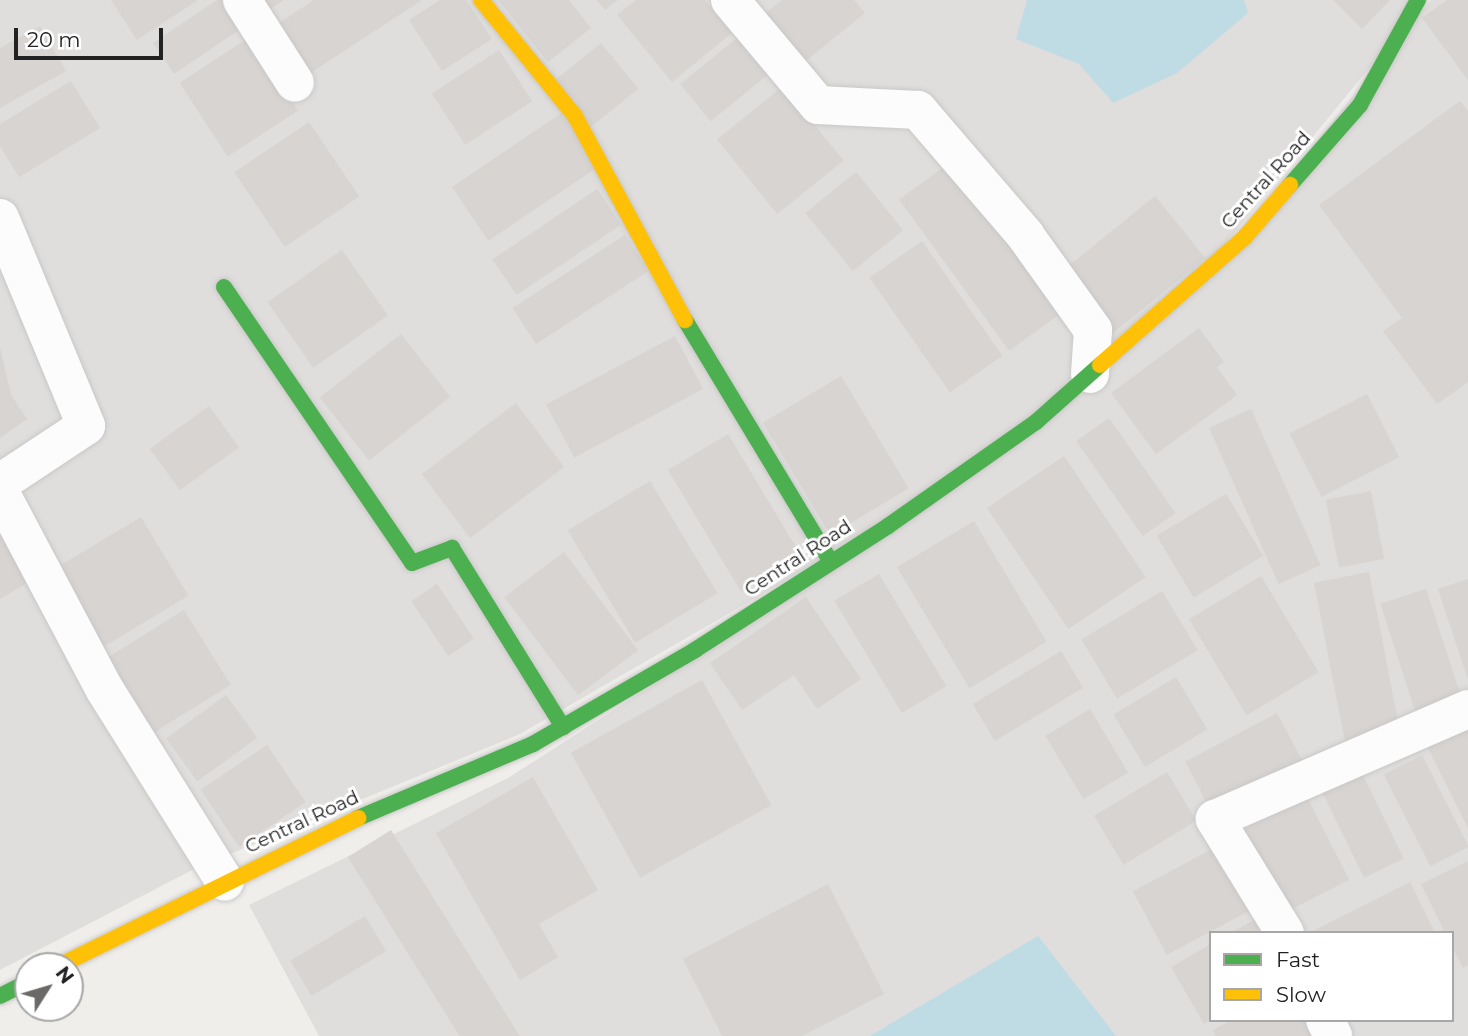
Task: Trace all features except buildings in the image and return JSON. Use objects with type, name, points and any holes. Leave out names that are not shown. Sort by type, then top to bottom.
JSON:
[{"type":"street","points":[[242,0],[295,83]]},
{"type":"street","points":[[481,0],[575,116],[686,321],[830,560]]},
{"type":"street","points":[[730,0],[818,105],[918,110],[1025,235],[1093,330],[1090,374]]},
{"type":"street","name":"Central Road","points":[[84,954],[320,834],[533,744],[695,649],[830,560],[888,526],[1035,422],[1245,237],[1360,105],[1418,0]]},
{"type":"street","points":[[0,218],[86,426],[0,483]]},
{"type":"street","points":[[224,287],[412,563],[452,548],[563,727]]},
{"type":"street","points":[[0,492],[105,690],[225,882]]},
{"type":"street","points":[[1284,931],[1215,819],[1468,709]]},
{"type":"shaded area","points":[[0,0],[1425,0],[1210,262],[948,487],[520,734],[196,868],[35,952],[14,952],[14,963],[0,970]]},
{"type":"shaded area","points":[[1431,0],[1468,0],[1468,1036],[319,1036],[249,905],[508,778],[834,569],[1202,282]]},
{"type":"water","points":[[1027,0],[1244,0],[1248,13],[1177,73],[1113,103],[1079,64],[1016,39]]},
{"type":"water","points":[[1038,936],[1116,1036],[870,1036]]},
{"type":"traffic: fast","points":[[1290,185],[1360,105],[1418,0]]},
{"type":"traffic: fast","points":[[224,287],[412,563],[452,548],[563,727]]},
{"type":"traffic: fast","points":[[685,320],[830,560]]},
{"type":"traffic: fast","points":[[358,818],[533,744],[695,650],[888,526],[1036,422],[1100,365]]},
{"type":"traffic: fast","points":[[0,996],[14,989]]},
{"type":"traffic: slow","points":[[481,0],[575,116],[685,320]]},
{"type":"traffic: slow","points":[[1100,365],[1245,237],[1290,185]]},
{"type":"traffic: slow","points":[[84,954],[358,818]]}]
